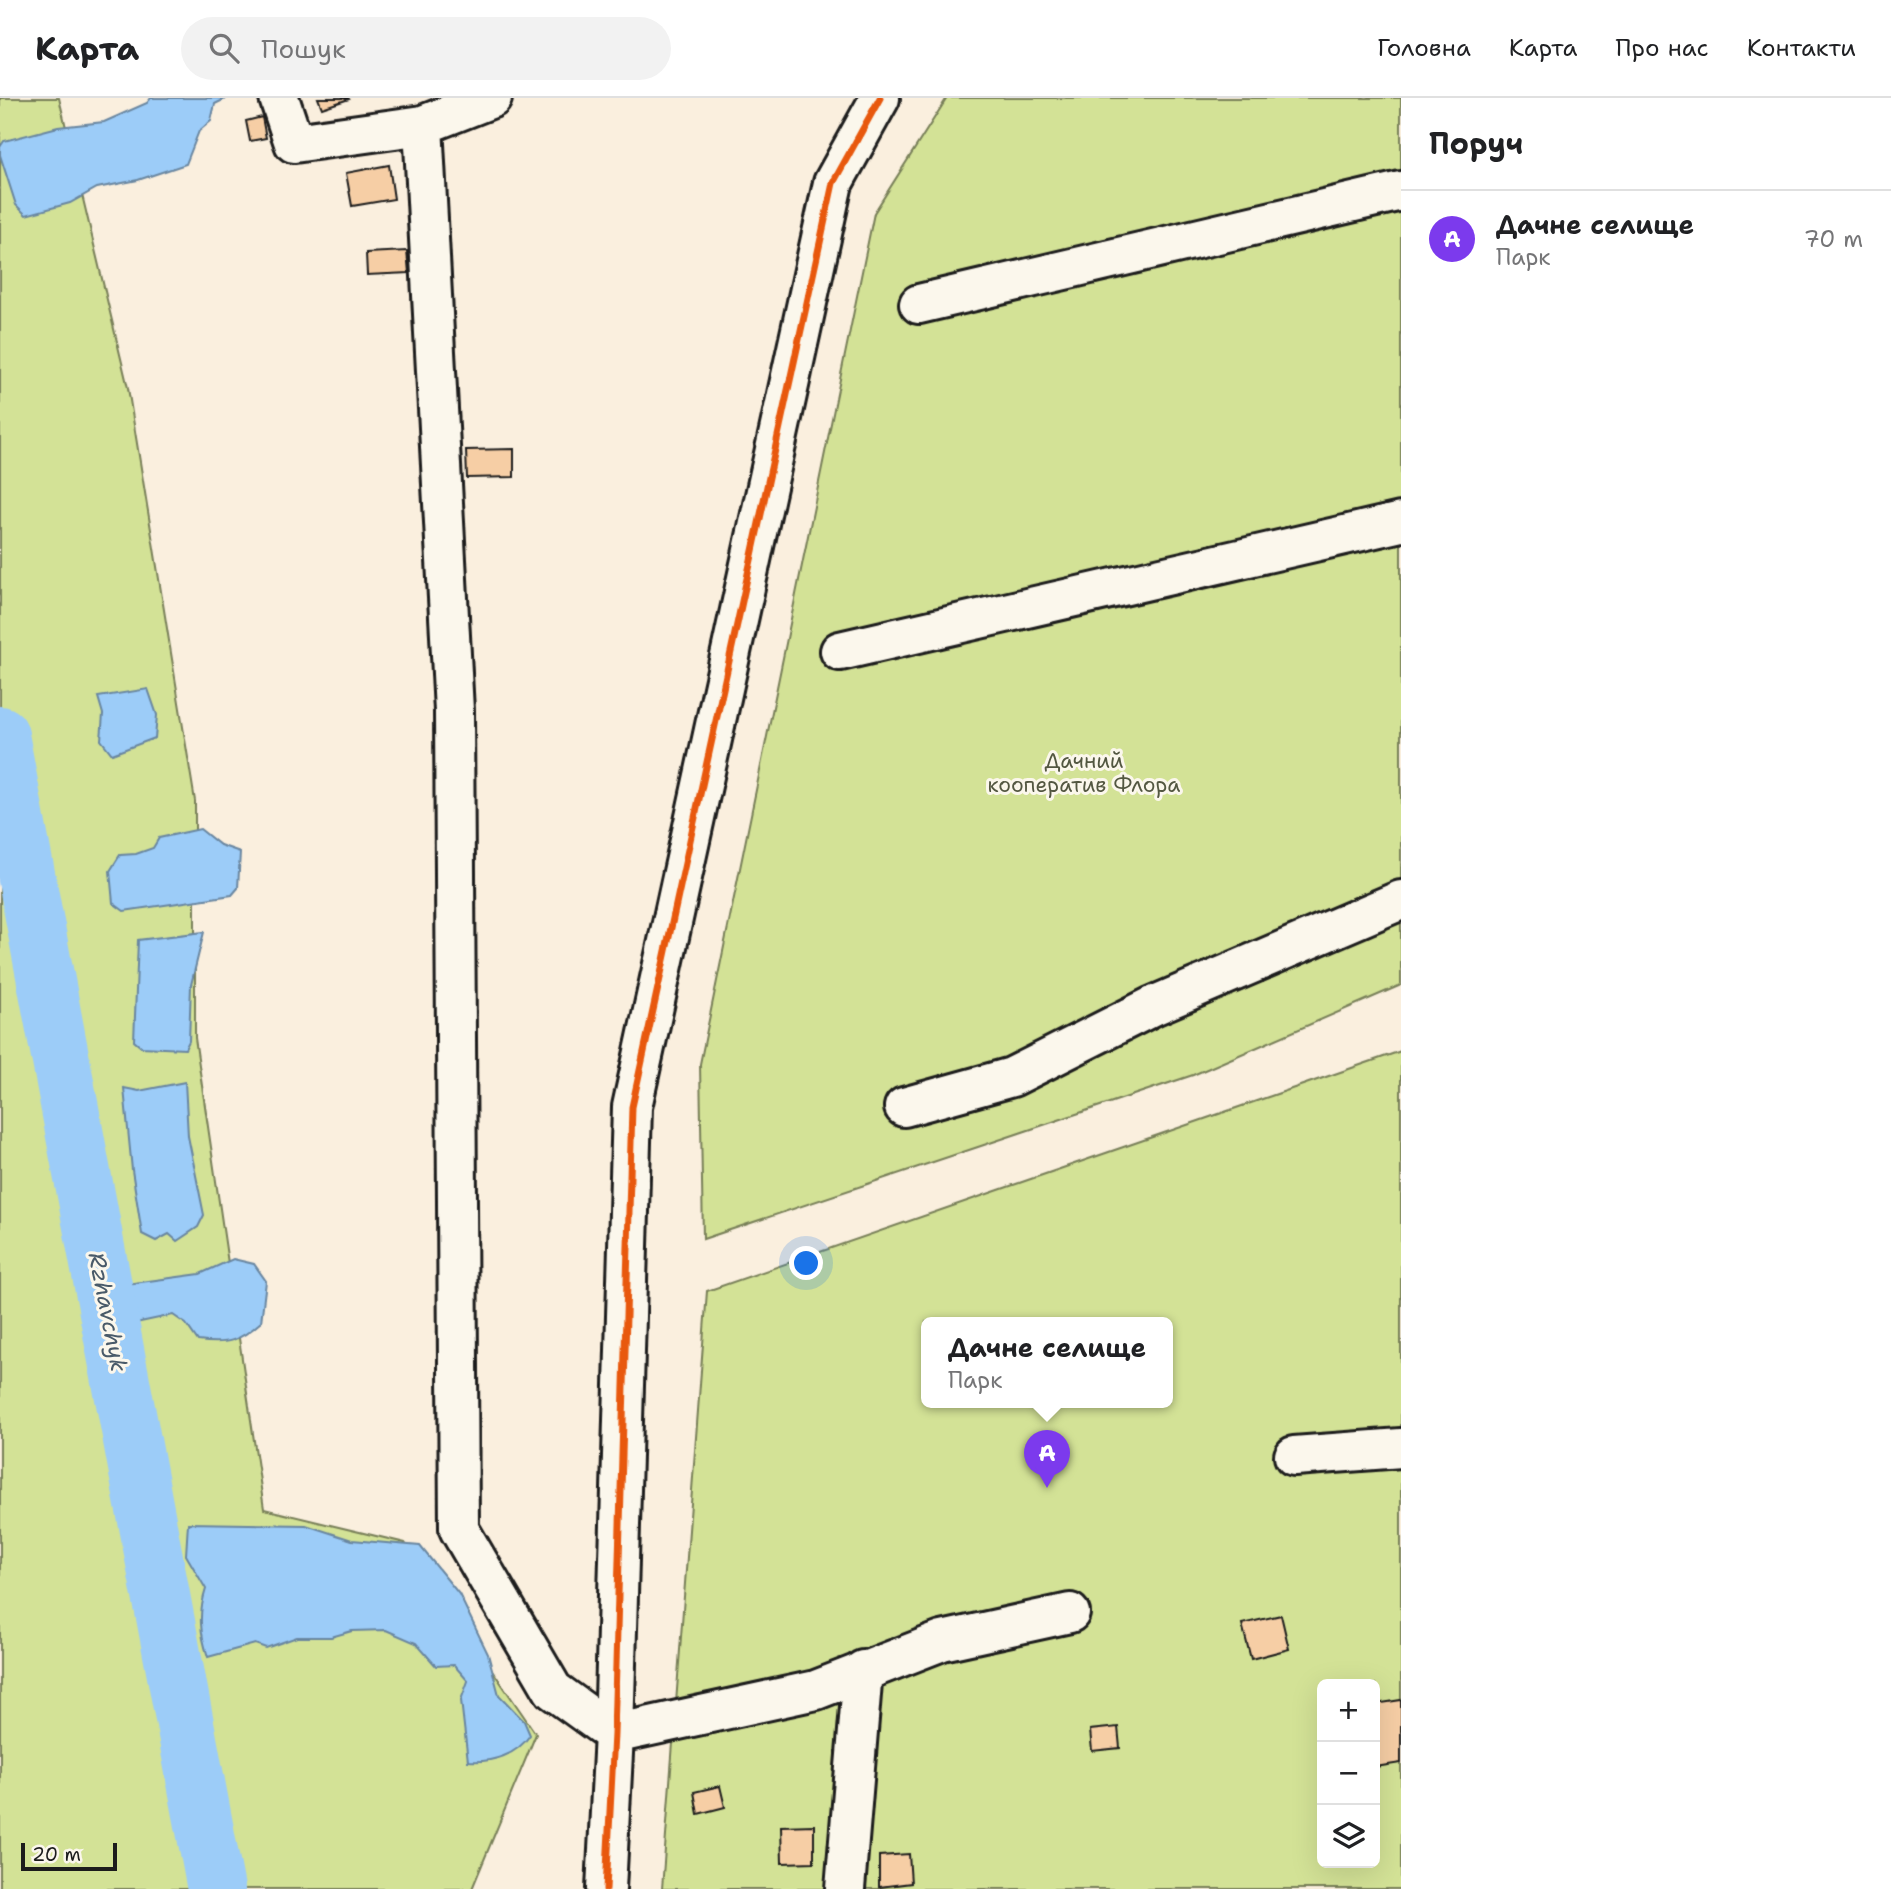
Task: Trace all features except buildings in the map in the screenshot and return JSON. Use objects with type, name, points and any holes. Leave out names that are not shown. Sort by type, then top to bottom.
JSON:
[{"type":"street","points":[[279,98],[294,143],[423,125],[492,98]]},
{"type":"street","points":[[606,1889],[614,1734],[632,1107],[833,183],[880,98]]},
{"type":"street","points":[[423,125],[454,711],[459,1529],[553,1690],[614,1734],[816,1690],[942,1641],[1070,1614]]},
{"type":"street","points":[[919,304],[1401,191]]},
{"type":"street","points":[[840,651],[1401,523]]},
{"type":"street","points":[[904,1107],[1012,1077],[1153,1006],[1401,900]]},
{"type":"street","points":[[1294,1457],[1401,1448]]},
{"type":"street","points":[[845,1889],[863,1670]]},
{"type":"green space","points":[[0,98],[59,98],[128,388],[195,801],[195,1038],[264,1509],[405,1543],[536,1734],[472,1889],[0,1889]]},
{"type":"green space","name":"Дачний кооператив Флора","points":[[947,98],[1401,98],[1401,985],[1193,1075],[703,1239],[700,1064],[874,213]]},
{"type":"green space","points":[[1401,1051],[1401,1889],[662,1889],[707,1291]]},
{"type":"water","points":[[151,98],[227,98],[215,104],[211,121],[199,131],[186,164],[138,180],[97,188],[70,203],[26,215],[16,205],[0,155],[0,147],[4,141],[58,127],[104,122],[147,103]]},
{"type":"water","points":[[148,689],[157,715],[155,738],[112,754],[101,740],[103,714],[98,697]]},
{"type":"water","points":[[200,829],[220,845],[240,852],[238,888],[232,895],[124,911],[113,903],[110,871],[120,855],[136,854],[153,848],[159,838]]},
{"type":"water","points":[[204,932],[191,985],[189,1041],[185,1049],[141,1047],[134,1041],[138,940]]},
{"type":"water","points":[[185,1082],[188,1136],[204,1215],[198,1227],[177,1241],[169,1234],[156,1241],[142,1234],[124,1088],[139,1091]]},
{"type":"water","points":[[233,1259],[254,1264],[266,1281],[261,1322],[246,1334],[225,1342],[198,1341],[186,1324],[173,1315],[131,1324],[110,1324],[105,1315],[109,1292],[119,1285],[200,1274]]},
{"type":"water","points":[[188,1523],[306,1525],[352,1540],[420,1546],[459,1594],[488,1654],[499,1695],[524,1721],[530,1735],[511,1753],[486,1761],[468,1761],[461,1700],[468,1681],[454,1665],[436,1666],[416,1643],[386,1630],[352,1631],[331,1637],[297,1637],[266,1648],[255,1644],[208,1657],[201,1623],[206,1589],[186,1555]]},
{"type":"waterway","name":"Rzhavchyk","points":[[0,735],[216,1889]]},
{"type":"cycle path","points":[[606,1889],[614,1734],[632,1107],[833,183],[880,98]]},
{"type":"place","name":"Дачне селище","points":[[1047,1488]]}]
